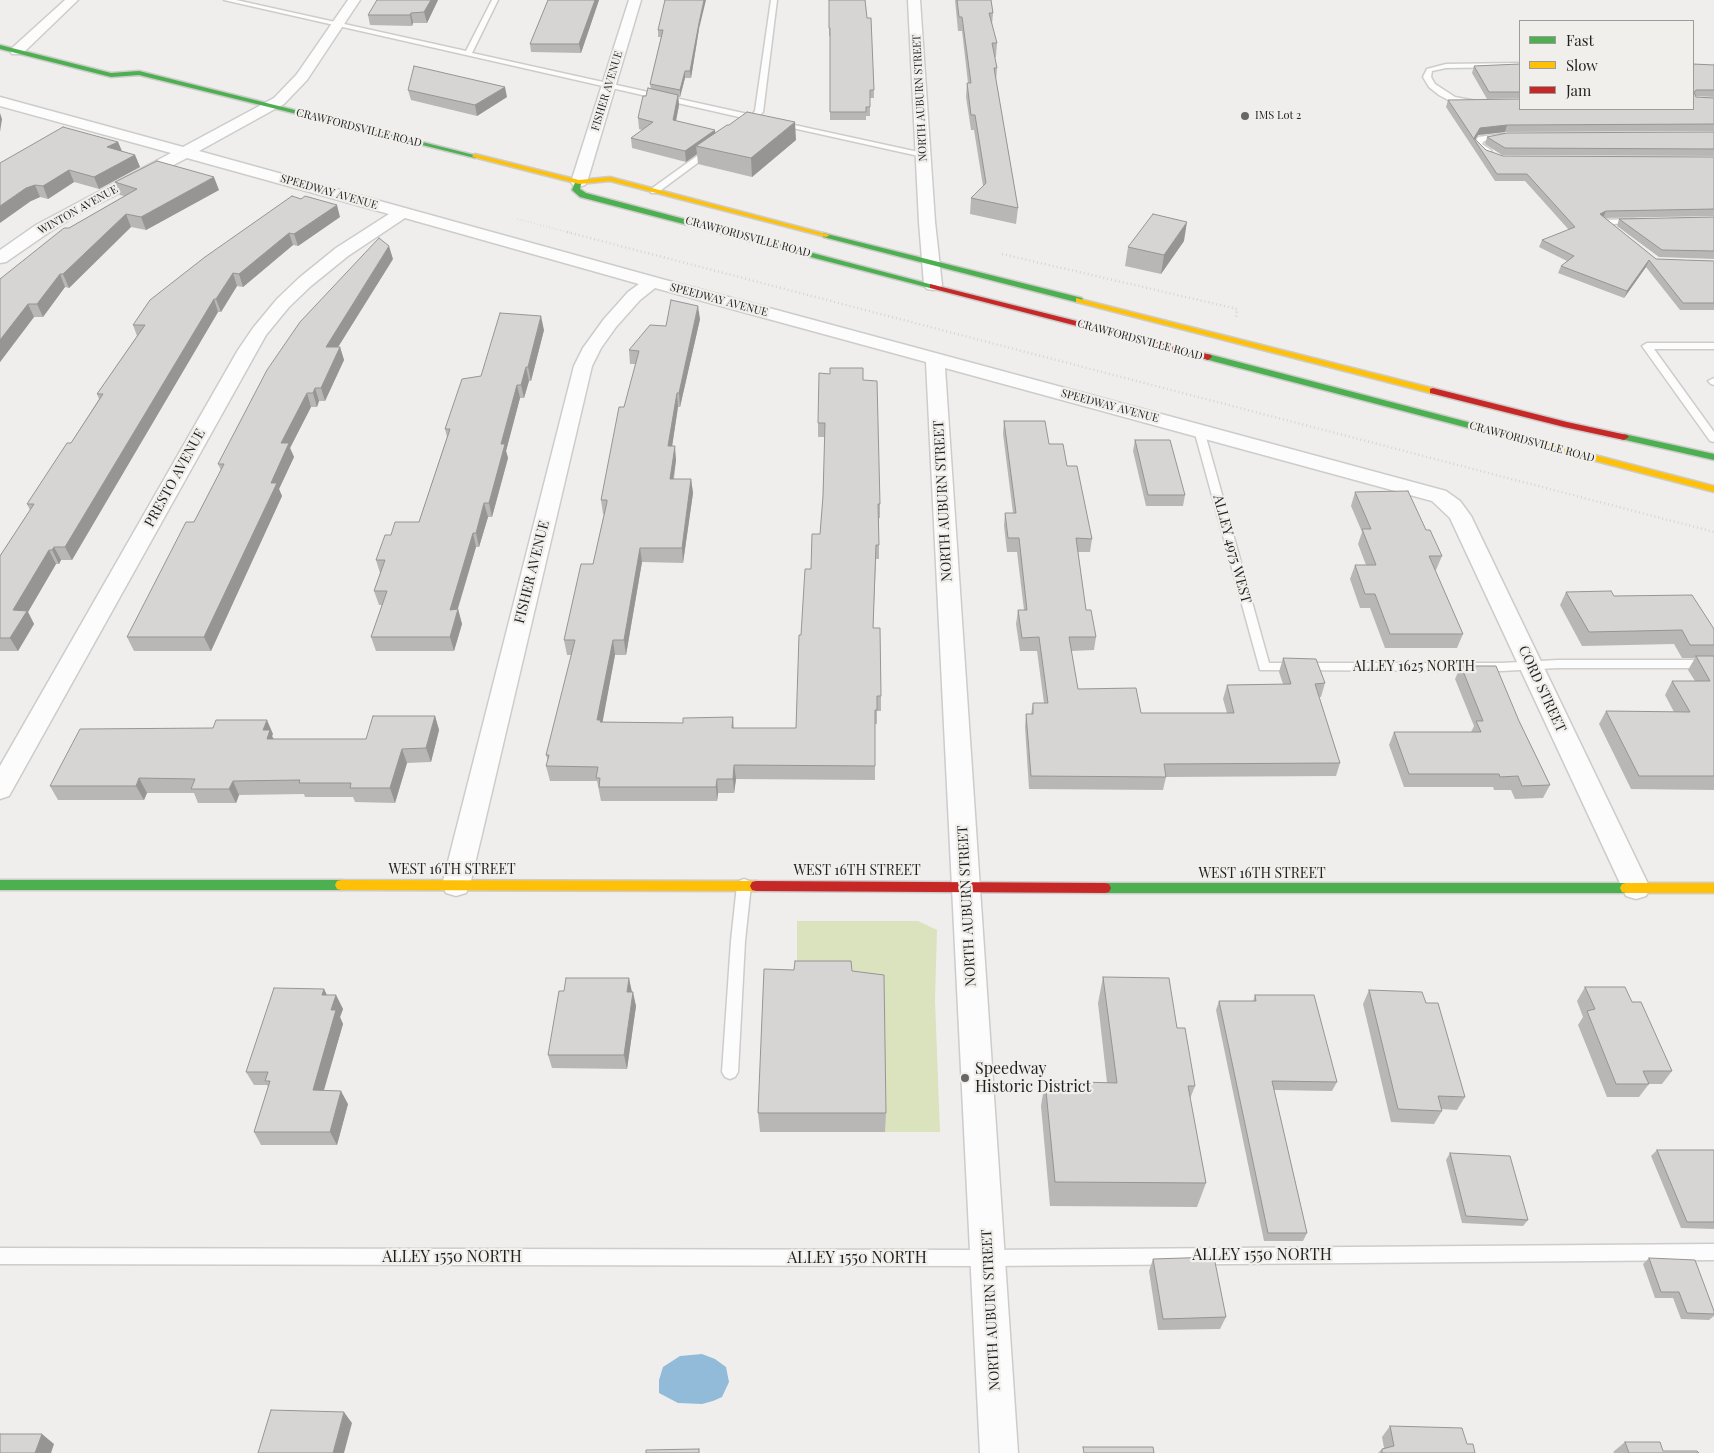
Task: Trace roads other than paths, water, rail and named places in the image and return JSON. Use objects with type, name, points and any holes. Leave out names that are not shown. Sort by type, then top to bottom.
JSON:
[{"type":"main road","points":[[16,33],[38,38]]},
{"type":"main road","name":"CRAWFORDSVILLE ROAD","points":[[0,47],[110,75],[139,73],[579,182],[610,179],[1577,427],[1714,457]]},
{"type":"main road","points":[[128,61],[138,64],[139,73]]},
{"type":"main road","name":"CRAWFORDSVILLE ROAD","points":[[579,182],[576,190],[582,194],[1714,489]]},
{"type":"main road","name":"WEST 16TH STREET","points":[[0,885],[965,886],[1213,889],[1714,888]]},
{"type":"street","points":[[17,51],[38,38],[72,0]]},
{"type":"street","points":[[272,106],[284,97],[302,77],[354,0]]},
{"type":"street","name":"FISHER AVENUE","points":[[579,182],[635,0]]},
{"type":"street","name":"NORTH AUBURN STREET","points":[[914,0],[929,261],[933,285]]},
{"type":"street","name":"SPEEDWAY AVENUE","points":[[0,101],[652,282],[1439,496]]},
{"type":"street","name":"WINTON AVENUE","points":[[0,258],[56,220],[272,106]]},
{"type":"street","name":"PRESTO AVENUE","points":[[0,789],[255,338],[272,315],[305,282],[342,252],[402,213]]},
{"type":"street","name":"FISHER AVENUE","points":[[456,885],[583,366],[592,348],[610,323],[634,296],[652,282]]},
{"type":"street","name":"NORTH AUBURN STREET","points":[[935,358],[999,1453]]},
{"type":"street","name":"CORD STREET","points":[[1439,496],[1452,506],[1460,516],[1636,888]]},
{"type":"lane","points":[[227,0],[923,155]]},
{"type":"lane","points":[[468,54],[495,0]]},
{"type":"lane","points":[[739,129],[759,112],[774,0]]},
{"type":"lane","points":[[1479,102],[1453,99],[1442,93],[1432,85],[1428,77],[1429,70],[1446,66],[1519,65]]},
{"type":"lane","points":[[1494,156],[1478,144],[1481,139],[1514,135]]},
{"type":"lane","points":[[654,191],[716,146]]},
{"type":"lane","points":[[1618,233],[1603,222],[1640,221]]},
{"type":"lane","points":[[1714,346],[1647,346],[1714,439]]},
{"type":"lane","name":"ALLEY 4975 WEST","points":[[1199,430],[1264,667]]},
{"type":"lane","name":"ALLEY 1625 NORTH","points":[[1264,667],[1502,667],[1531,665],[1714,664]]},
{"type":"lane","points":[[730,1072],[738,941],[744,886]]},
{"type":"lane","name":"ALLEY 1550 NORTH","points":[[0,1256],[987,1258],[1714,1252]]},
{"type":"water","points":[[702,1354],[715,1359],[726,1367],[729,1382],[722,1397],[702,1404],[678,1403],[659,1393],[659,1380],[663,1367],[680,1356]]},
{"type":"place","name":"IMS Lot 2","points":[[1245,116]]},
{"type":"place","name":"Speedway Historic District","points":[[965,1078]]}]
